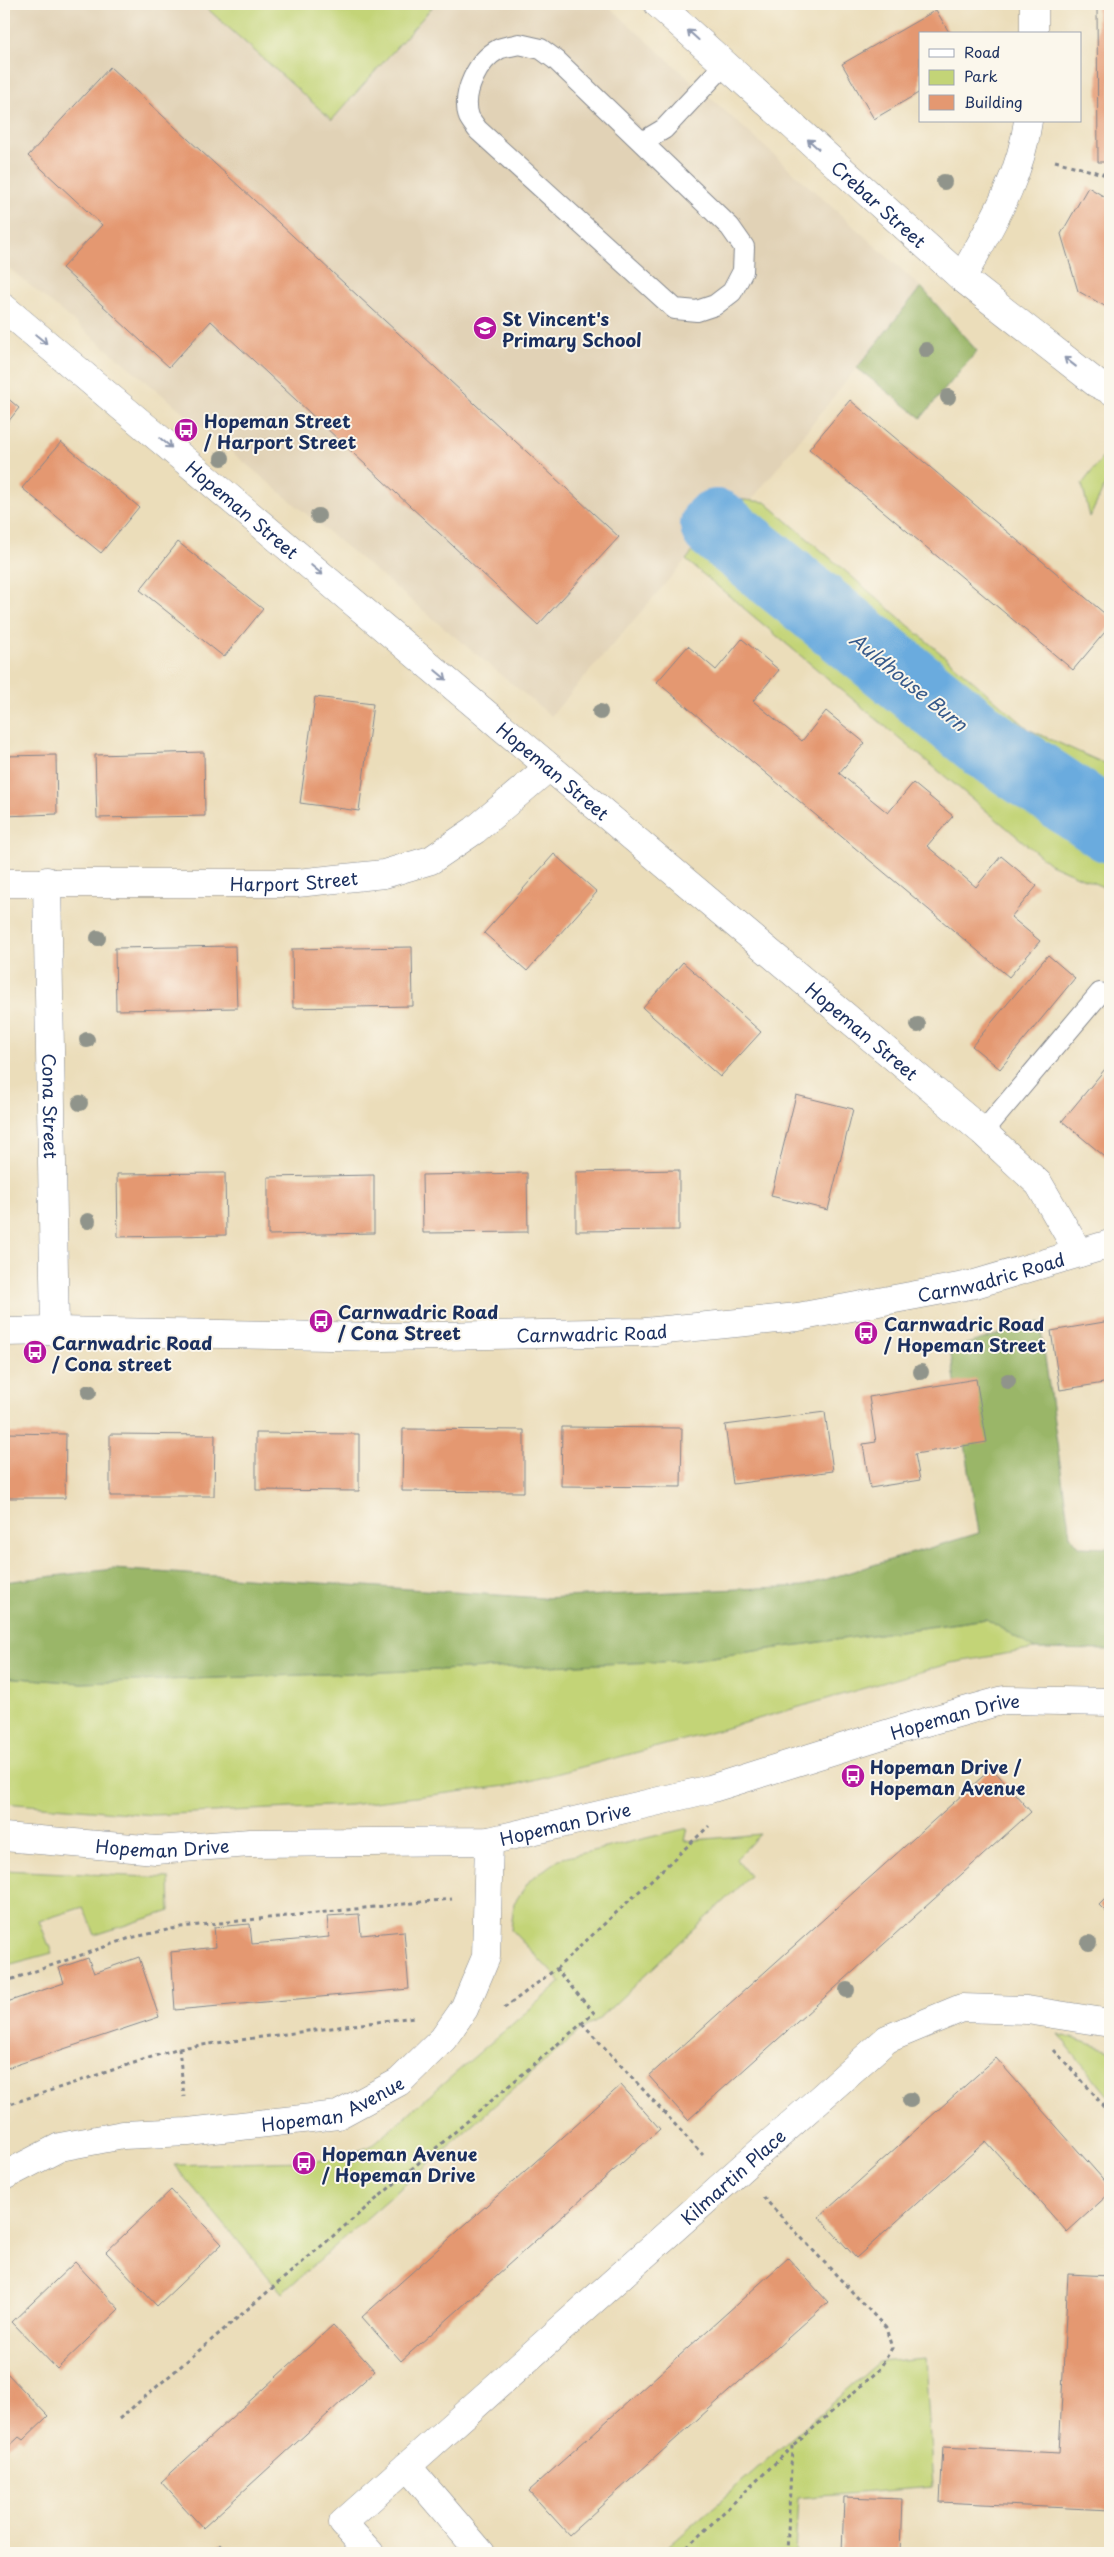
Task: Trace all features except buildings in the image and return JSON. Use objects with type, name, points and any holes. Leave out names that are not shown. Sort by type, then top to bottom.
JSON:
[{"type":"street","name":"Crebar Street","points":[[658,4],[962,278],[1096,382],[1110,390]]},
{"type":"street","points":[[1034,4],[1034,32]]},
{"type":"street","points":[[962,278],[1007,197],[1023,152],[1028,122]]},
{"type":"street","name":"Hopeman Street","points":[[4,308],[111,396],[983,1132],[1039,1184],[1079,1253]]},
{"type":"street","name":"Harport Street","points":[[4,883],[47,881],[297,883],[384,874],[431,860],[475,830],[549,767]]},
{"type":"street","name":"Cona Street","points":[[47,881],[55,1331]]},
{"type":"street","name":"Carnwadric Road","points":[[4,1332],[55,1331],[383,1337],[645,1332],[808,1315],[974,1284],[1110,1244]]},
{"type":"street","name":"Hopeman Drive","points":[[4,1837],[156,1850],[250,1843],[489,1841],[710,1789],[915,1725],[1004,1700],[1110,1702]]},
{"type":"street","name":"Hopeman Avenue","points":[[4,2176],[60,2147],[123,2135],[188,2132],[338,2115],[399,2082],[443,2039],[464,2009],[486,1957],[489,1841]]},
{"type":"street","name":"Kilmartin Place","points":[[370,2553],[343,2523],[887,2039],[962,2008],[1027,2010],[1110,2023]]},
{"type":"street","points":[[407,2466],[481,2553]]},
{"type":"lane","points":[[519,44],[541,49],[642,142],[730,227],[744,247],[743,271],[732,292],[715,305],[697,311],[675,309],[478,130],[469,117],[467,98],[473,78],[485,60],[500,49],[519,44]]},
{"type":"lane","points":[[642,142],[664,129],[725,64]]},
{"type":"lane","points":[[983,1132],[1100,993]]},
{"type":"path","points":[[1023,152],[1110,176]]},
{"type":"path","points":[[4,2106],[179,2048],[376,2024],[464,2009],[499,2012],[556,1969],[714,1822],[710,1789]]},
{"type":"path","points":[[4,1982],[130,1938],[181,1927],[487,1896]]},
{"type":"path","points":[[119,2419],[594,2013],[556,1969]]},
{"type":"path","points":[[1027,2010],[1032,2027],[1094,2094],[1110,2116]]},
{"type":"path","points":[[582,2023],[886,2328],[892,2348],[879,2370],[792,2447],[681,2553]]},
{"type":"path","points":[[179,2048],[188,2132]]},
{"type":"path","points":[[787,2553],[792,2447]]},
{"type":"shaded area","name":"St Vincent's Primary School","points":[[15,4],[606,4],[921,287],[751,501],[735,499],[716,525],[551,716],[4,264],[4,18]]},
{"type":"green space","points":[[202,4],[435,4],[332,120]]},
{"type":"green space","points":[[921,287],[977,351],[921,418],[857,368]]},
{"type":"green space","points":[[1110,448],[1110,474],[1090,517],[1082,484]]},
{"type":"green space","points":[[735,499],[765,502],[1030,730],[1110,766],[1110,890],[1050,864],[686,560]]},
{"type":"green space","points":[[1040,1322],[1070,1535],[1080,1547],[1110,1548],[1110,1650],[1035,1649],[986,1619],[683,1661],[82,1683],[4,1677],[4,1582],[113,1569],[542,1598],[804,1586],[979,1533],[950,1349]]},
{"type":"green space","points":[[987,1619],[1035,1649],[951,1663],[706,1734],[514,1785],[350,1805],[154,1815],[4,1803],[4,1677],[82,1683],[683,1661]]},
{"type":"green space","points":[[688,1828],[685,1841],[760,1834],[736,1859],[750,1876],[599,2019],[579,2031],[282,2293],[174,2165],[334,2160],[371,2146],[561,1982],[511,1930],[514,1903],[530,1880],[559,1859]]},
{"type":"green space","points":[[4,1870],[169,1878],[170,1911],[95,1935],[83,1907],[39,1921],[52,1953],[4,1966]]},
{"type":"green space","points":[[1058,2034],[1110,2050],[1110,2098]]},
{"type":"green space","points":[[925,2358],[933,2487],[798,2498],[795,2553],[660,2553],[879,2362]]},
{"type":"waterway","name":"Auldhouse Burn","points":[[716,525],[987,744],[1110,827]]},
{"type":"place","name":"St Vincent's Primary School","points":[[485,328]]},
{"type":"place","name":"Hopeman Street / Harport Street","points":[[186,430]]},
{"type":"place","name":"Carnwadric Road / Cona Street","points":[[321,1321]]},
{"type":"place","name":"Carnwadric Road / Hopeman Street","points":[[866,1333]]},
{"type":"place","name":"Carnwadric Road / Cona street","points":[[35,1352]]},
{"type":"place","name":"Hopeman Drive / Hopeman Avenue","points":[[853,1776]]},
{"type":"place","name":"Hopeman Avenue / Hopeman Drive","points":[[304,2163]]}]
